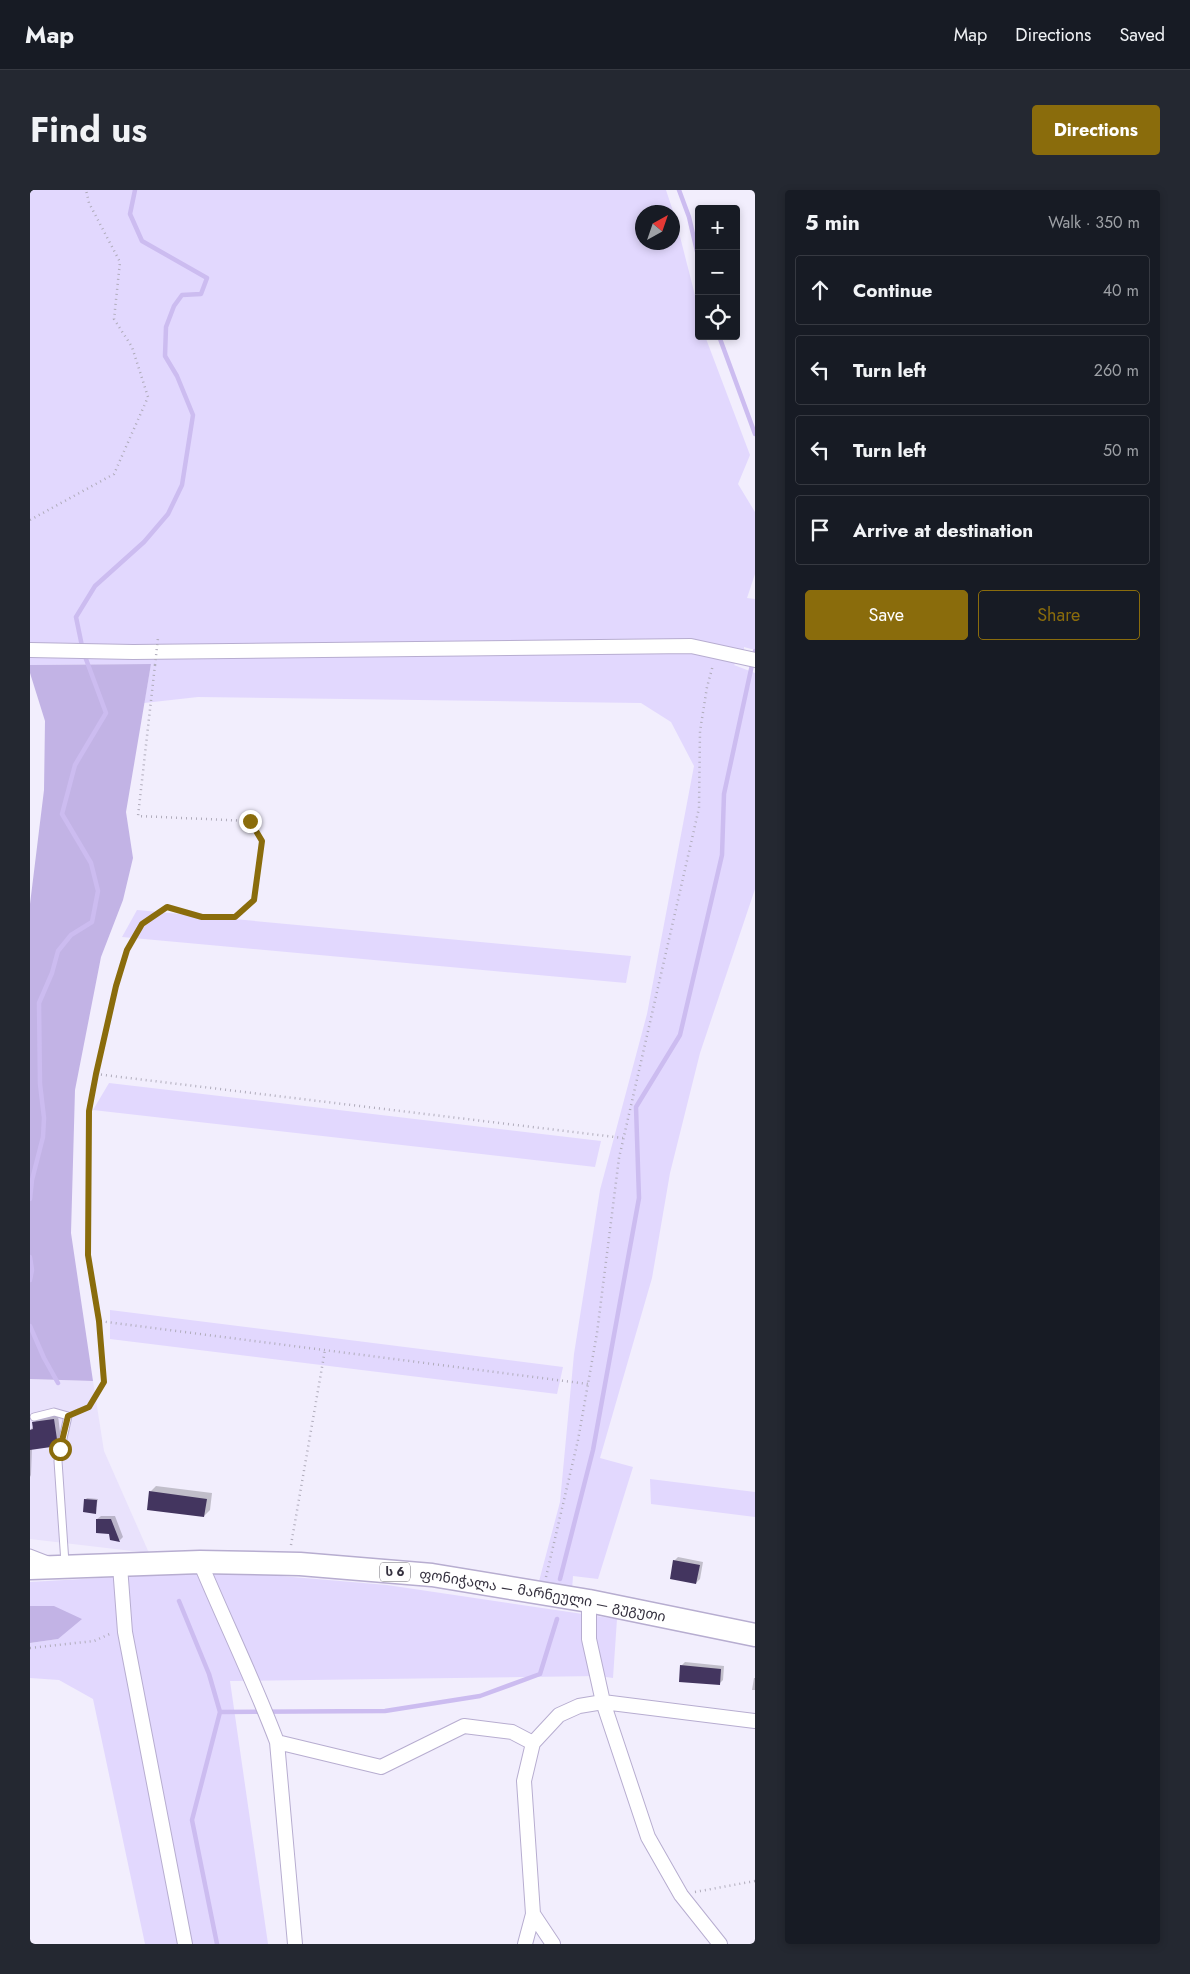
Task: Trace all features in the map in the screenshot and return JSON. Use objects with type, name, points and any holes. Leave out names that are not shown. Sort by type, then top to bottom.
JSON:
[{"type":"highway","name":"ფონიჭალა — მარნეული — გუგუთი","points":[[30,1568],[200,1562],[287,1563],[432,1575],[589,1601],[755,1635]]},
{"type":"street","points":[[30,650],[133,652],[691,646],[755,660]]},
{"type":"street","points":[[200,1562],[220,1611],[261,1698],[277,1742],[295,1944]]},
{"type":"street","points":[[120,1566],[124,1627],[185,1944]]},
{"type":"street","points":[[589,1601],[590,1639],[603,1702],[648,1837],[681,1895],[720,1944]]},
{"type":"street","points":[[525,1944],[533,1914],[524,1781],[533,1743],[559,1715],[579,1706],[603,1702],[755,1721]]},
{"type":"street","points":[[277,1742],[381,1767],[464,1726],[512,1732],[533,1743]]},
{"type":"street","points":[[533,1914],[553,1944]]},
{"type":"lane","points":[[30,1553],[66,1567],[58,1461],[68,1416],[54,1412],[34,1417]]},
{"type":"path","points":[[30,520],[114,474],[148,397],[132,347],[114,319],[120,262],[89,203],[86,190]]},
{"type":"path","points":[[68,1416],[89,1407],[104,1382],[99,1321],[88,1255],[89,1111],[96,1074],[127,950],[142,924],[167,907],[202,917],[235,917],[254,900],[262,841],[250,821],[138,816],[158,638]]},
{"type":"path","points":[[542,1593],[578,1440],[588,1384],[597,1333],[623,1138],[699,808],[700,731],[706,687],[718,652]]},
{"type":"path","points":[[96,1074],[623,1138]]},
{"type":"path","points":[[99,1321],[588,1384]]},
{"type":"path","points":[[287,1563],[325,1350]]},
{"type":"path","points":[[30,1648],[94,1641],[124,1627]]},
{"type":"path","points":[[681,1895],[755,1881]]},
{"type":"shaded area","points":[[30,190],[666,190],[671,205],[635,205],[635,250],[680,250],[680,237],[695,295],[695,340],[707,340],[750,455],[738,484],[755,512],[755,574],[747,598],[755,599],[755,650],[744,647],[744,654],[734,665],[755,673],[755,889],[700,1053],[670,1173],[652,1278],[600,1458],[633,1467],[598,1579],[573,1576],[572,1590],[538,1585],[560,1502],[574,1354],[600,1190],[647,1014],[694,766],[671,722],[641,703],[198,697],[144,703],[151,664],[30,665]]},
{"type":"shaded area","points":[[151,664],[126,812],[133,858],[123,900],[101,957],[75,1090],[71,1233],[93,1381],[30,1379],[30,904],[44,790],[45,721],[30,673],[30,665]]},
{"type":"shaded area","points":[[137,910],[631,956],[626,983],[122,937]]},
{"type":"shaded area","points":[[109,1083],[601,1141],[595,1167],[93,1110]]},
{"type":"shaded area","points":[[110,1310],[563,1367],[557,1394],[110,1339]]},
{"type":"shaded area","points":[[30,1379],[93,1381],[104,1451],[149,1553],[30,1539]]},
{"type":"shaded area","points":[[650,1479],[755,1492],[755,1517],[651,1504]]},
{"type":"shaded area","points":[[221,1571],[387,1585],[617,1619],[613,1678],[599,1676],[230,1681],[268,1944],[145,1944],[93,1699],[59,1680],[30,1678],[30,1643],[58,1639],[54,1606],[30,1606],[30,1582]]},
{"type":"shaded area","points":[[30,1606],[54,1606],[82,1619],[58,1639],[30,1643]]},
{"type":"building","points":[[54,1419],[58,1446],[30,1450],[32,1422]]},
{"type":"building","points":[[149,1491],[207,1499],[204,1517],[147,1510]]},
{"type":"building","points":[[84,1499],[97,1500],[96,1514],[83,1512]]},
{"type":"building","points":[[96,1519],[111,1519],[120,1542],[110,1540],[109,1534],[96,1533]]},
{"type":"building","points":[[673,1560],[700,1565],[696,1584],[670,1579]]},
{"type":"building","points":[[680,1665],[721,1669],[720,1685],[679,1682]]},
{"type":"waterway","points":[[30,1199],[32,1180],[43,1137],[44,1118],[40,1084],[39,1003],[52,973],[58,951],[71,935],[92,922],[98,891],[91,863],[62,814],[75,765],[106,713],[83,651],[76,617],[95,586],[144,542],[168,514],[182,485],[193,415],[177,376],[165,356],[166,327],[174,306],[182,295],[201,294],[207,278],[142,241],[130,214],[135,190]]},
{"type":"waterway","points":[[679,190],[689,217],[697,250]]},
{"type":"waterway","points":[[720,340],[755,434]]},
{"type":"waterway","points":[[560,1579],[593,1450],[639,1198],[636,1107],[680,1035],[722,855],[724,794],[755,651]]},
{"type":"waterway","points":[[30,1257],[32,1270],[30,1280]]},
{"type":"waterway","points":[[30,1326],[44,1358],[58,1383]]},
{"type":"waterway","points":[[179,1601],[209,1674],[220,1712],[192,1820],[217,1944]]},
{"type":"waterway","points":[[220,1712],[385,1711],[480,1696],[540,1674],[557,1619]]},
{"type":"route","points":[[60,1449],[68,1416],[89,1407],[104,1382],[99,1321],[88,1255],[89,1111],[116,986],[127,950],[142,924],[167,907],[202,917],[235,917],[254,900],[262,841],[250,821]]}]
